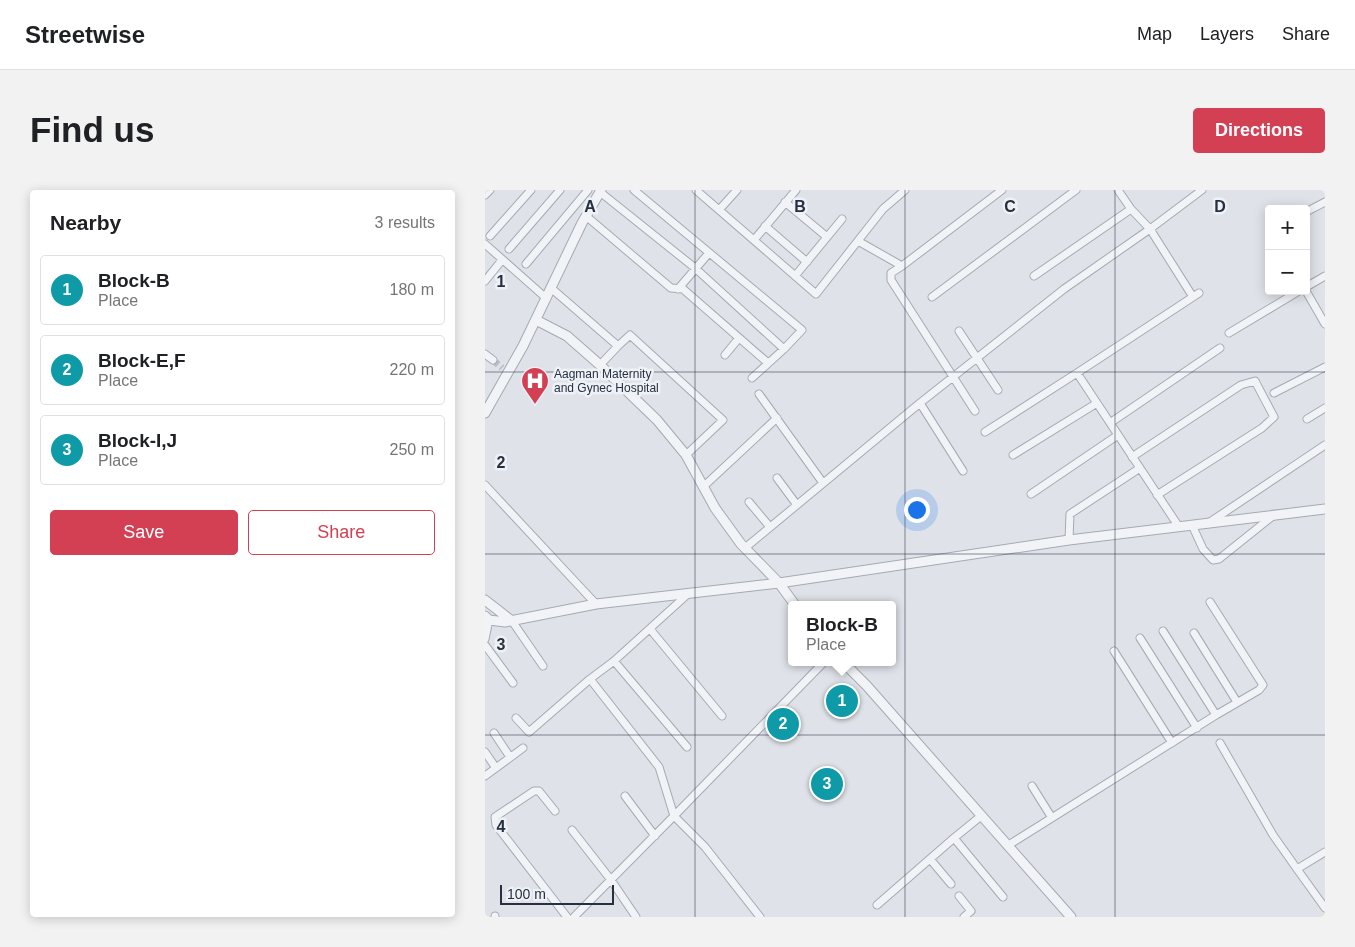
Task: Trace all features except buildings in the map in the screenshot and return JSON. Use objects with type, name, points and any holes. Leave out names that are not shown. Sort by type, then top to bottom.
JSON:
[{"type":"street","points":[[485,195],[490,190]]},
{"type":"street","points":[[490,236],[531,190]]},
{"type":"street","points":[[509,249],[560,190]]},
{"type":"street","points":[[526,264],[589,190]]},
{"type":"street","points":[[634,190],[802,330],[752,378]]},
{"type":"street","points":[[696,190],[816,294],[883,209],[905,190]]},
{"type":"street","points":[[719,210],[737,190]]},
{"type":"street","points":[[754,240],[796,190]]},
{"type":"street","points":[[975,411],[891,280],[891,273],[1002,190]]},
{"type":"street","points":[[932,297],[1076,190]]},
{"type":"street","points":[[985,432],[1196,295],[1150,230],[1131,209],[1118,190]]},
{"type":"street","points":[[745,548],[920,403],[1064,289],[1150,230],[1202,190]]},
{"type":"street","points":[[485,413],[505,370],[536,320],[586,216],[601,191],[695,268],[783,349]]},
{"type":"street","points":[[785,202],[827,237]]},
{"type":"street","points":[[1310,210],[1325,202]]},
{"type":"street","points":[[1034,276],[1131,209]]},
{"type":"street","points":[[586,216],[671,288],[683,289],[768,363]]},
{"type":"street","points":[[795,276],[842,219]]},
{"type":"street","points":[[765,226],[807,262]]},
{"type":"street","points":[[858,240],[902,266]]},
{"type":"street","points":[[485,245],[546,298]]},
{"type":"street","points":[[678,289],[709,253]]},
{"type":"street","points":[[485,281],[503,260]]},
{"type":"street","points":[[1310,285],[1325,276]]},
{"type":"street","points":[[551,288],[618,346]]},
{"type":"street","points":[[1229,333],[1292,295]]},
{"type":"street","points":[[1308,295],[1325,324]]},
{"type":"street","points":[[536,320],[567,336],[657,420],[687,455],[715,508],[745,548],[779,583],[792,601]]},
{"type":"street","points":[[959,331],[998,390]]},
{"type":"street","points":[[600,365],[630,335],[723,420],[687,455]]},
{"type":"street","points":[[725,355],[739,338]]},
{"type":"street","points":[[1110,423],[1220,348]]},
{"type":"street","points":[[485,354],[493,360]]},
{"type":"street","points":[[1274,394],[1325,367]]},
{"type":"street","points":[[1077,373],[1179,527]]},
{"type":"street","points":[[1132,457],[1241,385],[1255,381],[1274,417],[1261,428],[1157,495]]},
{"type":"street","points":[[759,394],[823,484]]},
{"type":"street","points":[[920,403],[963,471]]},
{"type":"street","points":[[1013,455],[1097,403]]},
{"type":"street","points":[[1307,419],[1325,408]]},
{"type":"street","points":[[703,488],[777,418]]},
{"type":"street","points":[[1031,494],[1118,435]]},
{"type":"street","points":[[1210,522],[1325,445]]},
{"type":"street","points":[[1069,540],[1069,514],[1139,468]]},
{"type":"street","points":[[777,478],[797,505]]},
{"type":"street","points":[[485,485],[596,604]]},
{"type":"street","points":[[749,502],[770,527]]},
{"type":"street","points":[[485,639],[487,618],[505,622],[596,604],[779,583],[1069,540],[1325,509]]},
{"type":"street","points":[[1192,525],[1203,549],[1213,560],[1219,559],[1274,515]]},
{"type":"street","points":[[516,718],[529,732],[590,679],[614,661],[689,593]]},
{"type":"street","points":[[485,600],[512,621],[543,666]]},
{"type":"street","points":[[1007,846],[1259,690],[1263,685],[1211,602]]},
{"type":"street","points":[[649,629],[722,716]]},
{"type":"street","points":[[1163,631],[1216,715]]},
{"type":"street","points":[[1194,633],[1237,702]]},
{"type":"street","points":[[1140,638],[1197,728]]},
{"type":"street","points":[[485,645],[513,683]]},
{"type":"street","points":[[1113,651],[1172,743]]},
{"type":"street","points":[[614,661],[687,747]]},
{"type":"street","points":[[574,917],[819,666]]},
{"type":"street","points":[[847,666],[867,686],[1071,917]]},
{"type":"street","points":[[590,679],[659,767],[674,816],[705,847],[760,917]]},
{"type":"street","points":[[493,733],[511,757]]},
{"type":"street","points":[[1220,743],[1273,836],[1325,908]]},
{"type":"street","points":[[485,776],[523,748]]},
{"type":"street","points":[[485,752],[496,768]]},
{"type":"street","points":[[1031,786],[1052,818]]},
{"type":"street","points":[[555,811],[539,791],[534,791],[495,817],[496,826],[567,917]]},
{"type":"street","points":[[625,796],[655,836]]},
{"type":"street","points":[[877,905],[981,816]]},
{"type":"street","points":[[573,830],[636,917]]},
{"type":"street","points":[[955,838],[1003,897]]},
{"type":"street","points":[[1297,868],[1325,852]]},
{"type":"street","points":[[930,859],[951,884]]},
{"type":"street","points":[[959,896],[971,911],[964,917]]},
{"type":"tunnel","points":[[493,360],[502,368]]},
{"type":"place","name":"Aagman Maternity and Gynec Hospital","points":[[535,405]]},
{"type":"place","name":"Block-B","points":[[842,701]]},
{"type":"place","name":"Block-E,F","points":[[783,724]]},
{"type":"place","name":"Block-I,J","points":[[827,784]]}]
